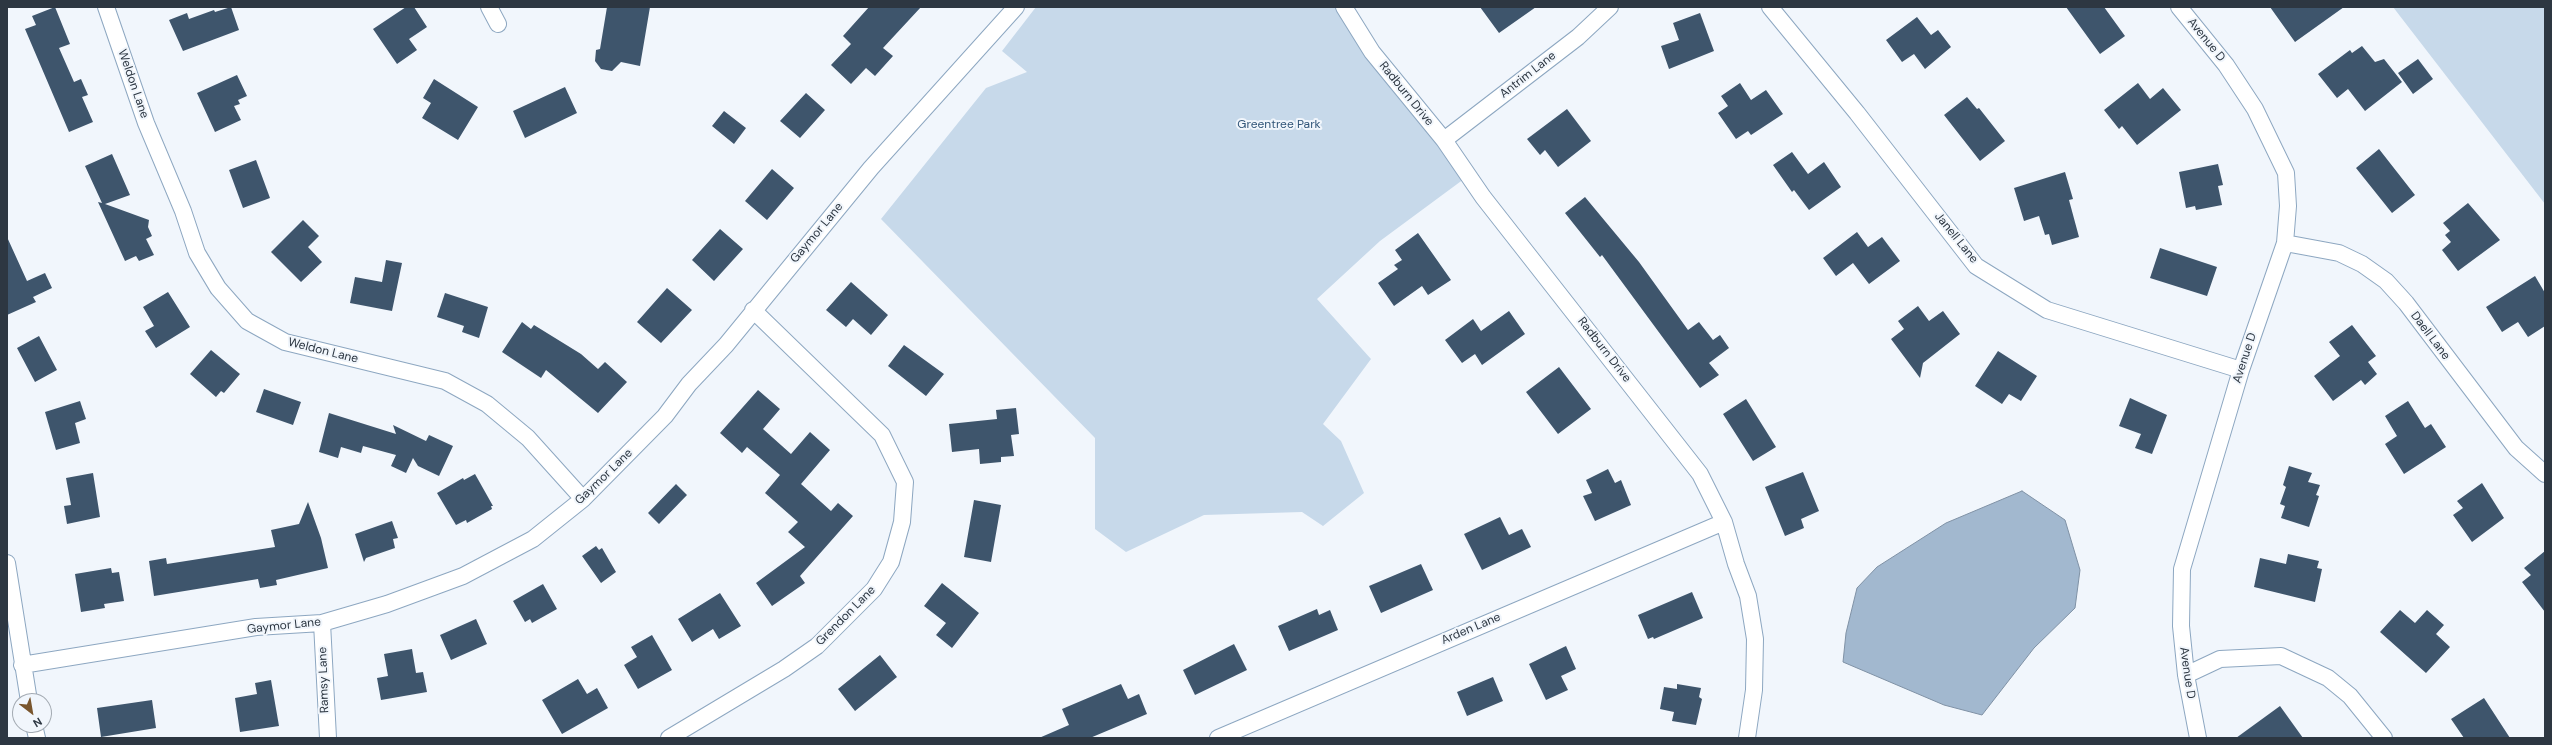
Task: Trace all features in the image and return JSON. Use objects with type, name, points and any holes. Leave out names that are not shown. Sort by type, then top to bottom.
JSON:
[{"type":"street","name":"Weldon Lane","points":[[106,7],[146,123],[183,211],[197,253],[218,288],[247,321],[285,342],[445,381],[487,404],[528,438],[583,499]]},
{"type":"street","points":[[489,7],[498,24]]},
{"type":"street","name":"Gaymor Lane","points":[[22,664],[256,628],[322,623],[388,604],[462,576],[533,539],[583,499],[665,416],[689,384],[726,345],[753,310],[871,168],[1016,7]]},
{"type":"street","name":"Radburn Drive","points":[[1344,7],[1372,52],[1444,140],[1483,197],[1700,474],[1724,522],[1736,564],[1748,596],[1755,639],[1754,690],[1747,738]]},
{"type":"street","name":"Antrim Lane","points":[[1444,140],[1578,37],[1610,7]]},
{"type":"street","name":"Janell Lane","points":[[1770,7],[1852,106],[1976,266],[2047,310],[2241,370]]},
{"type":"street","name":"Avenue D","points":[[2179,7],[2226,65],[2255,109],[2286,173],[2288,206],[2284,243],[2241,370],[2182,569],[2181,626],[2186,675],[2198,738]]},
{"type":"street","name":"Daell Lane","points":[[2284,243],[2339,253],[2362,264],[2386,281],[2406,303],[2516,448],[2545,474]]},
{"type":"street","name":"Grendon Lane","points":[[669,738],[784,669],[817,646],[874,589],[891,562],[902,522],[906,482],[882,435],[753,310]]},
{"type":"street","name":"Arden Lane","points":[[1218,738],[1724,522]]},
{"type":"street","points":[[7,563],[27,693]]},
{"type":"street","name":"Ramsy Lane","points":[[322,623],[328,738]]},
{"type":"street","points":[[2186,675],[2220,659],[2281,656],[2328,678],[2350,696],[2384,738]]},
{"type":"green space","name":"Greentree Park","points":[[1036,7],[1344,7],[1468,176],[1380,241],[1317,299],[1371,359],[1323,424],[1341,441],[1364,493],[1323,526],[1302,512],[1204,515],[1126,552],[1095,529],[1095,438],[881,219],[986,88],[1027,72],[1002,51]]},
{"type":"green space","points":[[2393,7],[2545,7],[2545,204]]},
{"type":"shaded area","points":[[2022,491],[2065,520],[2080,570],[2075,608],[2034,648],[1982,715],[1944,705],[1843,662],[1846,633],[1857,588],[1877,567],[1946,523]]},
{"type":"building","points":[[55,7],[70,44],[59,48],[74,82],[81,79],[88,95],[82,97],[93,122],[69,132],[25,29],[36,25],[32,16]]},
{"type":"building","points":[[231,7],[239,30],[183,51],[169,20],[187,13],[189,19],[214,10],[215,12]]},
{"type":"building","points":[[406,7],[414,7],[427,27],[409,39],[417,50],[397,64],[373,29]]},
{"type":"building","points":[[607,7],[650,7],[640,66],[621,62],[612,71],[601,69],[595,61],[596,50],[600,49]]},
{"type":"building","points":[[869,7],[921,7],[883,48],[893,56],[875,76],[866,68],[851,84],[831,65],[851,44],[843,36]]},
{"type":"building","points":[[1480,7],[1536,7],[1499,33]]},
{"type":"building","points":[[2066,7],[2104,7],[2125,36],[2100,54]]},
{"type":"building","points":[[2270,7],[2344,7],[2295,42]]},
{"type":"building","points":[[1700,13],[1714,51],[1669,69],[1661,46],[1679,40],[1673,23]]},
{"type":"building","points":[[1917,17],[1931,35],[1938,30],[1951,47],[1925,69],[1914,54],[1902,62],[1886,40]]},
{"type":"building","points":[[2362,46],[2375,62],[2384,59],[2402,82],[2365,111],[2348,89],[2337,98],[2318,74],[2350,50],[2352,53]]},
{"type":"building","points":[[2418,59],[2433,79],[2413,94],[2398,73]]},
{"type":"building","points":[[237,75],[247,96],[238,100],[240,104],[234,106],[241,120],[215,132],[197,93]]},
{"type":"building","points":[[434,79],[478,107],[458,140],[422,118],[431,103],[423,98]]},
{"type":"building","points":[[1740,83],[1751,100],[1766,90],[1783,114],[1751,135],[1748,131],[1736,139],[1718,113],[1728,106],[1721,96]]},
{"type":"building","points":[[2138,83],[2150,99],[2163,88],[2181,110],[2137,145],[2122,126],[2119,129],[2104,110]]},
{"type":"building","points":[[565,87],[577,113],[525,138],[513,111]]},
{"type":"building","points":[[806,93],[825,110],[800,138],[780,121]]},
{"type":"building","points":[[1967,97],[1977,109],[1979,108],[2005,141],[1980,161],[1944,115]]},
{"type":"building","points":[[1567,109],[1591,141],[1558,167],[1545,150],[1540,155],[1527,139]]},
{"type":"building","points":[[724,111],[746,128],[734,144],[712,126]]},
{"type":"building","points":[[2379,149],[2415,195],[2392,213],[2356,168]]},
{"type":"building","points":[[1792,152],[1808,174],[1824,162],[1841,187],[1809,210],[1794,190],[1792,192],[1773,165]]},
{"type":"building","points":[[112,154],[130,195],[105,204],[149,220],[148,227],[152,236],[146,239],[154,255],[139,261],[136,256],[125,261],[98,202],[102,203],[85,166]]},
{"type":"building","points":[[256,160],[270,198],[243,208],[229,170]]},
{"type":"building","points":[[2218,164],[2223,185],[2218,186],[2222,205],[2196,210],[2195,206],[2186,208],[2179,172]]},
{"type":"building","points":[[772,169],[794,188],[767,220],[745,201]]},
{"type":"building","points":[[2065,172],[2073,199],[2069,200],[2079,237],[2052,245],[2049,234],[2045,235],[2039,216],[2024,221],[2014,188]]},
{"type":"building","points":[[1585,197],[1639,262],[1688,330],[1699,322],[1713,340],[1720,335],[1729,348],[1709,363],[1719,375],[1700,388],[1602,255],[1600,257],[1565,213]]},
{"type":"building","points":[[2468,203],[2500,240],[2458,271],[2442,250],[2451,242],[2445,235],[2450,231],[2443,223]]},
{"type":"building","points":[[303,220],[319,236],[308,247],[322,262],[301,282],[271,252]]},
{"type":"building","points":[[720,229],[743,249],[714,281],[692,260]]},
{"type":"building","points":[[1857,232],[1868,247],[1882,237],[1900,261],[1869,284],[1853,263],[1836,276],[1823,258]]},
{"type":"building","points":[[1418,233],[1451,280],[1428,295],[1422,286],[1394,306],[1378,283],[1398,269],[1394,265],[1402,260],[1395,250]]},
{"type":"building","points":[[7,237],[27,281],[45,273],[52,288],[33,297],[36,302],[7,315]]},
{"type":"building","points":[[2160,248],[2217,267],[2207,296],[2150,278]]},
{"type":"building","points":[[386,260],[402,263],[392,311],[350,303],[355,277],[382,282]]},
{"type":"building","points":[[2535,276],[2545,293],[2545,326],[2528,337],[2518,322],[2502,332],[2486,307]]},
{"type":"building","points":[[851,282],[888,315],[871,335],[853,319],[846,327],[826,310]]},
{"type":"building","points":[[667,288],[692,310],[661,343],[637,322]]},
{"type":"building","points":[[168,292],[190,327],[156,348],[145,331],[154,326],[143,307]]},
{"type":"building","points":[[445,293],[488,307],[479,338],[462,332],[464,326],[437,317]]},
{"type":"building","points":[[1918,306],[1929,321],[1943,311],[1960,334],[1923,363],[1920,378],[1891,339],[1904,329],[1898,321]]},
{"type":"building","points":[[1509,311],[1525,334],[1482,365],[1475,354],[1462,363],[1445,340],[1473,319],[1481,331]]},
{"type":"building","points":[[522,322],[531,329],[534,325],[581,354],[598,369],[605,362],[627,382],[598,413],[546,370],[541,378],[502,352]]},
{"type":"building","points":[[2352,325],[2376,356],[2368,362],[2377,374],[2365,385],[2361,380],[2333,401],[2314,376],[2340,356],[2329,342]]},
{"type":"building","points":[[39,336],[57,370],[35,382],[17,348]]},
{"type":"building","points":[[904,345],[944,374],[926,396],[888,366]]},
{"type":"building","points":[[211,350],[240,374],[224,393],[221,391],[216,397],[190,374]]},
{"type":"building","points":[[1998,351],[2037,376],[2021,401],[2009,394],[2002,404],[1975,386]]},
{"type":"building","points":[[1559,367],[1591,409],[1558,434],[1526,392]]},
{"type":"building","points":[[264,389],[301,402],[293,425],[256,412]]},
{"type":"building","points":[[758,390],[780,409],[763,429],[791,454],[810,432],[830,450],[801,484],[831,511],[838,503],[853,516],[800,576],[805,583],[772,606],[756,583],[805,547],[788,532],[798,522],[765,493],[780,475],[747,447],[742,453],[720,433]]},
{"type":"building","points":[[2130,398],[2167,415],[2152,454],[2135,448],[2141,434],[2119,426]]},
{"type":"building","points":[[1746,399],[1776,447],[1753,461],[1723,414]]},
{"type":"building","points":[[80,401],[86,419],[75,423],[80,443],[56,450],[45,412]]},
{"type":"building","points":[[2408,401],[2425,428],[2431,424],[2446,447],[2404,474],[2385,444],[2397,436],[2385,416]]},
{"type":"building","points":[[1016,408],[1019,434],[1011,435],[1014,456],[1001,457],[1001,462],[980,464],[979,449],[952,452],[949,424],[997,419],[996,410]]},
{"type":"building","points":[[329,413],[396,434],[393,425],[426,441],[429,435],[453,446],[439,476],[418,466],[413,458],[406,473],[391,466],[396,455],[363,446],[361,453],[341,447],[338,458],[319,452]]},
{"type":"building","points":[[2289,466],[2312,473],[2308,482],[2320,485],[2316,495],[2319,496],[2309,527],[2281,518],[2285,506],[2280,504],[2286,487],[2283,485]]},
{"type":"building","points":[[1608,469],[1615,483],[1621,480],[1631,505],[1595,521],[1583,496],[1592,493],[1586,480]]},
{"type":"building","points":[[1803,472],[1819,511],[1801,519],[1804,528],[1785,536],[1765,487]]},
{"type":"building","points":[[93,473],[100,517],[67,524],[64,506],[71,505],[66,478]]},
{"type":"building","points":[[475,474],[493,506],[491,506],[492,509],[467,523],[466,520],[456,525],[437,493],[463,478],[464,480]]},
{"type":"building","points":[[2482,483],[2504,518],[2472,542],[2453,515],[2463,508],[2457,501]]},
{"type":"building","points":[[676,484],[687,495],[659,524],[648,513]]},
{"type":"building","points":[[974,500],[1001,505],[991,562],[964,557]]},
{"type":"building","points":[[308,502],[321,538],[328,568],[276,580],[277,585],[260,588],[258,579],[154,596],[149,561],[166,558],[167,564],[275,547],[271,530],[299,524]]},
{"type":"building","points":[[1500,517],[1509,535],[1522,529],[1531,547],[1482,570],[1464,534]]},
{"type":"building","points":[[392,521],[398,538],[393,539],[395,548],[366,558],[364,562],[355,534]]},
{"type":"building","points":[[596,546],[599,550],[602,548],[616,572],[601,583],[582,556]]},
{"type":"building","points":[[2545,551],[2545,612],[2522,582],[2531,575],[2524,568]]},
{"type":"building","points":[[2288,554],[2319,561],[2317,568],[2322,569],[2315,602],[2254,587],[2260,558],[2286,564]]},
{"type":"building","points":[[1421,564],[1433,590],[1381,613],[1369,586]]},
{"type":"building","points":[[111,568],[112,573],[119,572],[124,601],[104,604],[105,608],[81,612],[75,574]]},
{"type":"building","points":[[942,583],[979,613],[952,648],[936,635],[946,623],[924,606]]},
{"type":"building","points":[[543,584],[557,609],[532,623],[530,619],[525,622],[513,601]]},
{"type":"building","points":[[1692,592],[1703,618],[1654,639],[1653,637],[1648,639],[1638,615]]},
{"type":"building","points":[[720,593],[741,626],[719,639],[713,629],[692,642],[678,619]]},
{"type":"building","points":[[1317,609],[1319,615],[1330,610],[1338,630],[1289,651],[1278,626]]},
{"type":"building","points":[[2400,610],[2415,623],[2427,610],[2444,625],[2436,634],[2450,647],[2426,673],[2380,632]]},
{"type":"building","points":[[476,619],[487,644],[451,660],[440,635]]},
{"type":"building","points":[[652,635],[672,670],[638,689],[624,665],[637,657],[631,647]]},
{"type":"building","points":[[1234,644],[1247,670],[1195,695],[1183,670]]},
{"type":"building","points":[[1566,646],[1576,669],[1561,676],[1568,690],[1546,700],[1529,664]]},
{"type":"building","points":[[412,649],[416,673],[423,672],[427,692],[381,700],[377,678],[388,676],[384,654]]},
{"type":"building","points":[[880,655],[897,677],[855,711],[838,689]]},
{"type":"building","points":[[1493,677],[1503,701],[1467,716],[1457,692]]},
{"type":"building","points":[[578,679],[587,694],[597,688],[608,708],[562,734],[542,700]]},
{"type":"building","points":[[271,680],[279,726],[240,732],[235,698],[257,694],[255,683]]},
{"type":"building","points":[[1121,684],[1128,699],[1139,694],[1147,714],[1090,738],[1039,738],[1069,725],[1062,709]]},
{"type":"building","points":[[1677,684],[1701,688],[1699,697],[1702,699],[1696,725],[1672,721],[1674,712],[1660,709],[1664,687],[1677,689]]},
{"type":"building","points":[[2484,698],[2510,738],[2464,738],[2451,719]]},
{"type":"building","points":[[152,700],[156,728],[101,737],[97,708]]},
{"type":"building","points":[[2280,706],[2303,738],[2236,738]]}]
